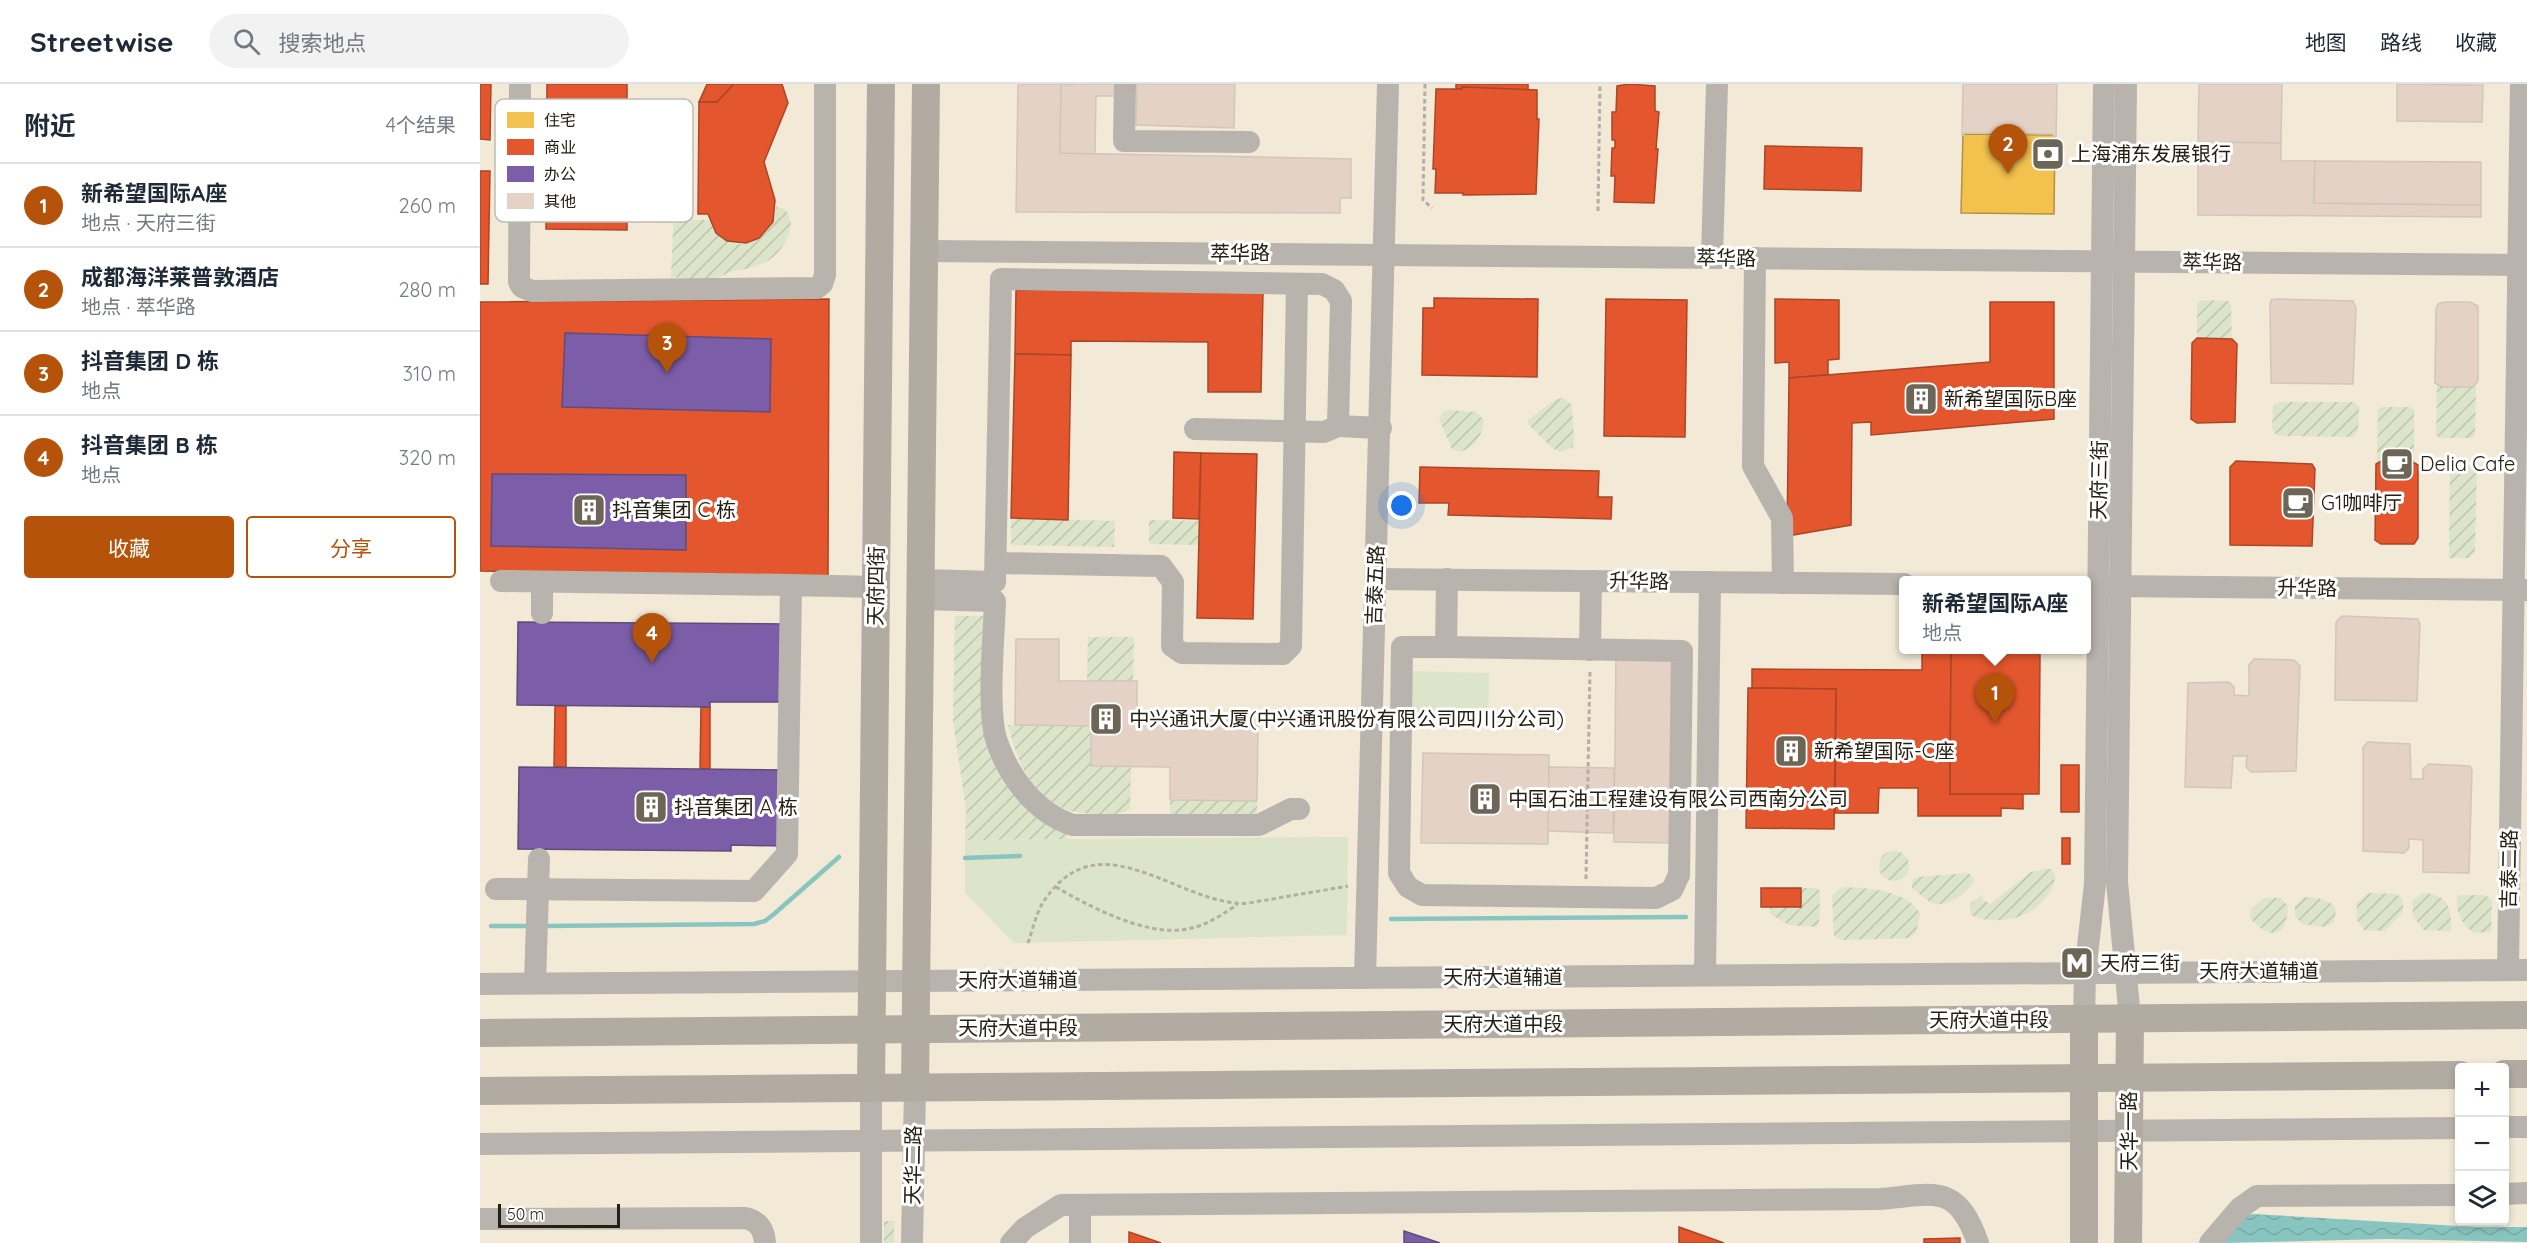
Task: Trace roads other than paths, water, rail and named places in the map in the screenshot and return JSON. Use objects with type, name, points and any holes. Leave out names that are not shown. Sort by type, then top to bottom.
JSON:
[{"type":"main road","name":"天府四街","points":[[871,1088],[881,84]]},
{"type":"main road","points":[[915,1088],[926,84]]},
{"type":"main road","name":"天府大道中段","points":[[480,1033],[2527,1015]]},
{"type":"main road","name":"天华一路","points":[[2128,1243],[2130,1018]]},
{"type":"main road","points":[[2084,1019],[2084,1243]]},
{"type":"main road","points":[[480,1091],[2455,1074]]},
{"type":"main road","points":[[2509,1074],[2527,1074]]},
{"type":"street","points":[[520,84],[520,99]]},
{"type":"street","points":[[519,222],[519,282],[522,287],[532,291],[817,288],[822,284],[825,275],[825,84]]},
{"type":"street","points":[[1125,84],[1124,141],[1249,142]]},
{"type":"street","name":"吉泰五路","points":[[1365,978],[1381,428],[1388,84]]},
{"type":"street","points":[[1712,257],[1717,84]]},
{"type":"street","name":"天府三街","points":[[2104,84],[2113,261],[2121,586],[2117,882],[2130,1018]]},
{"type":"street","name":"天府三街","points":[[2084,1019],[2085,973],[2095,884],[2092,586],[2126,84]]},
{"type":"street","name":"吉泰二路","points":[[2517,970],[2521,590],[2521,84]]},
{"type":"street","name":"萃华路","points":[[924,251],[2522,265]]},
{"type":"street","points":[[1755,258],[1753,466],[1782,518],[1783,583]]},
{"type":"street","points":[[921,590],[995,582],[1001,279],[1322,284],[1334,290],[1341,301],[1338,426]]},
{"type":"street","points":[[996,563],[1161,566],[1173,582],[1172,646],[1182,653],[1283,654],[1291,646],[1297,284]]},
{"type":"street","points":[[1195,429],[1324,432],[1338,426],[1381,428]]},
{"type":"street","name":"升华路","points":[[1375,579],[1899,584]]},
{"type":"street","points":[[1446,647],[1447,579]]},
{"type":"street","points":[[501,581],[876,587]]},
{"type":"street","points":[[1590,650],[1591,581]]},
{"type":"street","points":[[542,582],[542,613]]},
{"type":"street","points":[[1705,975],[1710,582]]},
{"type":"street","points":[[496,889],[538,895],[754,891],[787,854],[791,585]]},
{"type":"street","name":"升华路","points":[[2092,586],[2521,590]]},
{"type":"street","points":[[921,590],[994,601],[993,718],[996,738],[1017,780],[1030,798],[1058,820],[1073,825],[1259,825],[1291,809],[1299,809]]},
{"type":"street","points":[[1402,647],[1590,650],[1682,651],[1679,875],[1672,890],[1656,898],[1422,895],[1402,881],[1399,873],[1402,647]]},
{"type":"street","points":[[535,983],[539,859]]},
{"type":"street","name":"天府大道辅道","points":[[480,984],[2517,970]]},
{"type":"street","points":[[871,1088],[871,1243]]},
{"type":"street","name":"天华二路","points":[[912,1243],[915,1088]]},
{"type":"street","points":[[2509,1127],[2527,1127]]},
{"type":"street","points":[[480,1144],[2455,1128]]},
{"type":"street","points":[[2509,1194],[2527,1193]]},
{"type":"street","points":[[1011,1243],[1025,1228],[1061,1205],[1881,1199],[1935,1194],[1955,1201],[1973,1227],[1978,1243]]},
{"type":"street","points":[[2210,1243],[2240,1208],[2257,1196],[2455,1195]]},
{"type":"street","points":[[1080,1205],[1080,1243]]},
{"type":"street","points":[[480,1219],[745,1218],[754,1220],[761,1227],[765,1243]]},
{"type":"water","points":[[2246,1215],[2476,1227],[2527,1227],[2527,1242],[2386,1239],[2221,1243]]},
{"type":"waterway","points":[[965,858],[1020,856]]},
{"type":"waterway","points":[[545,926],[754,924],[765,921],[774,914],[839,857]]},
{"type":"waterway","points":[[1391,919],[1686,917]]},
{"type":"waterway","points":[[491,926],[530,926]]},
{"type":"place","name":"上海浦东发展银行","points":[[2048,154]]},
{"type":"place","name":"成都海洋莱普敦酒店","points":[[2008,174]]},
{"type":"place","name":"抖音集团 D 栋","points":[[667,373]]},
{"type":"place","name":"新希望国际B座","points":[[1921,399]]},
{"type":"place","name":"Delia Cafe","points":[[2397,464]]},
{"type":"place","name":"G1咖啡厅","points":[[2298,503]]},
{"type":"place","name":"抖音集团 C 栋","points":[[589,510]]},
{"type":"place","name":"抖音集团 B 栋","points":[[652,663]]},
{"type":"place","name":"中兴通讯大厦(中兴通讯股份有限公司四川分公司)","points":[[1106,719]]},
{"type":"place","name":"新希望国际A座","points":[[1995,723]]},
{"type":"place","name":"新希望国际-C座","points":[[1791,751]]},
{"type":"place","name":"中国石油工程建设有限公司西南分公司","points":[[1485,799]]},
{"type":"place","name":"抖音集团 A 栋","points":[[651,807]]},
{"type":"place","name":"天府三街","points":[[2077,963]]}]
